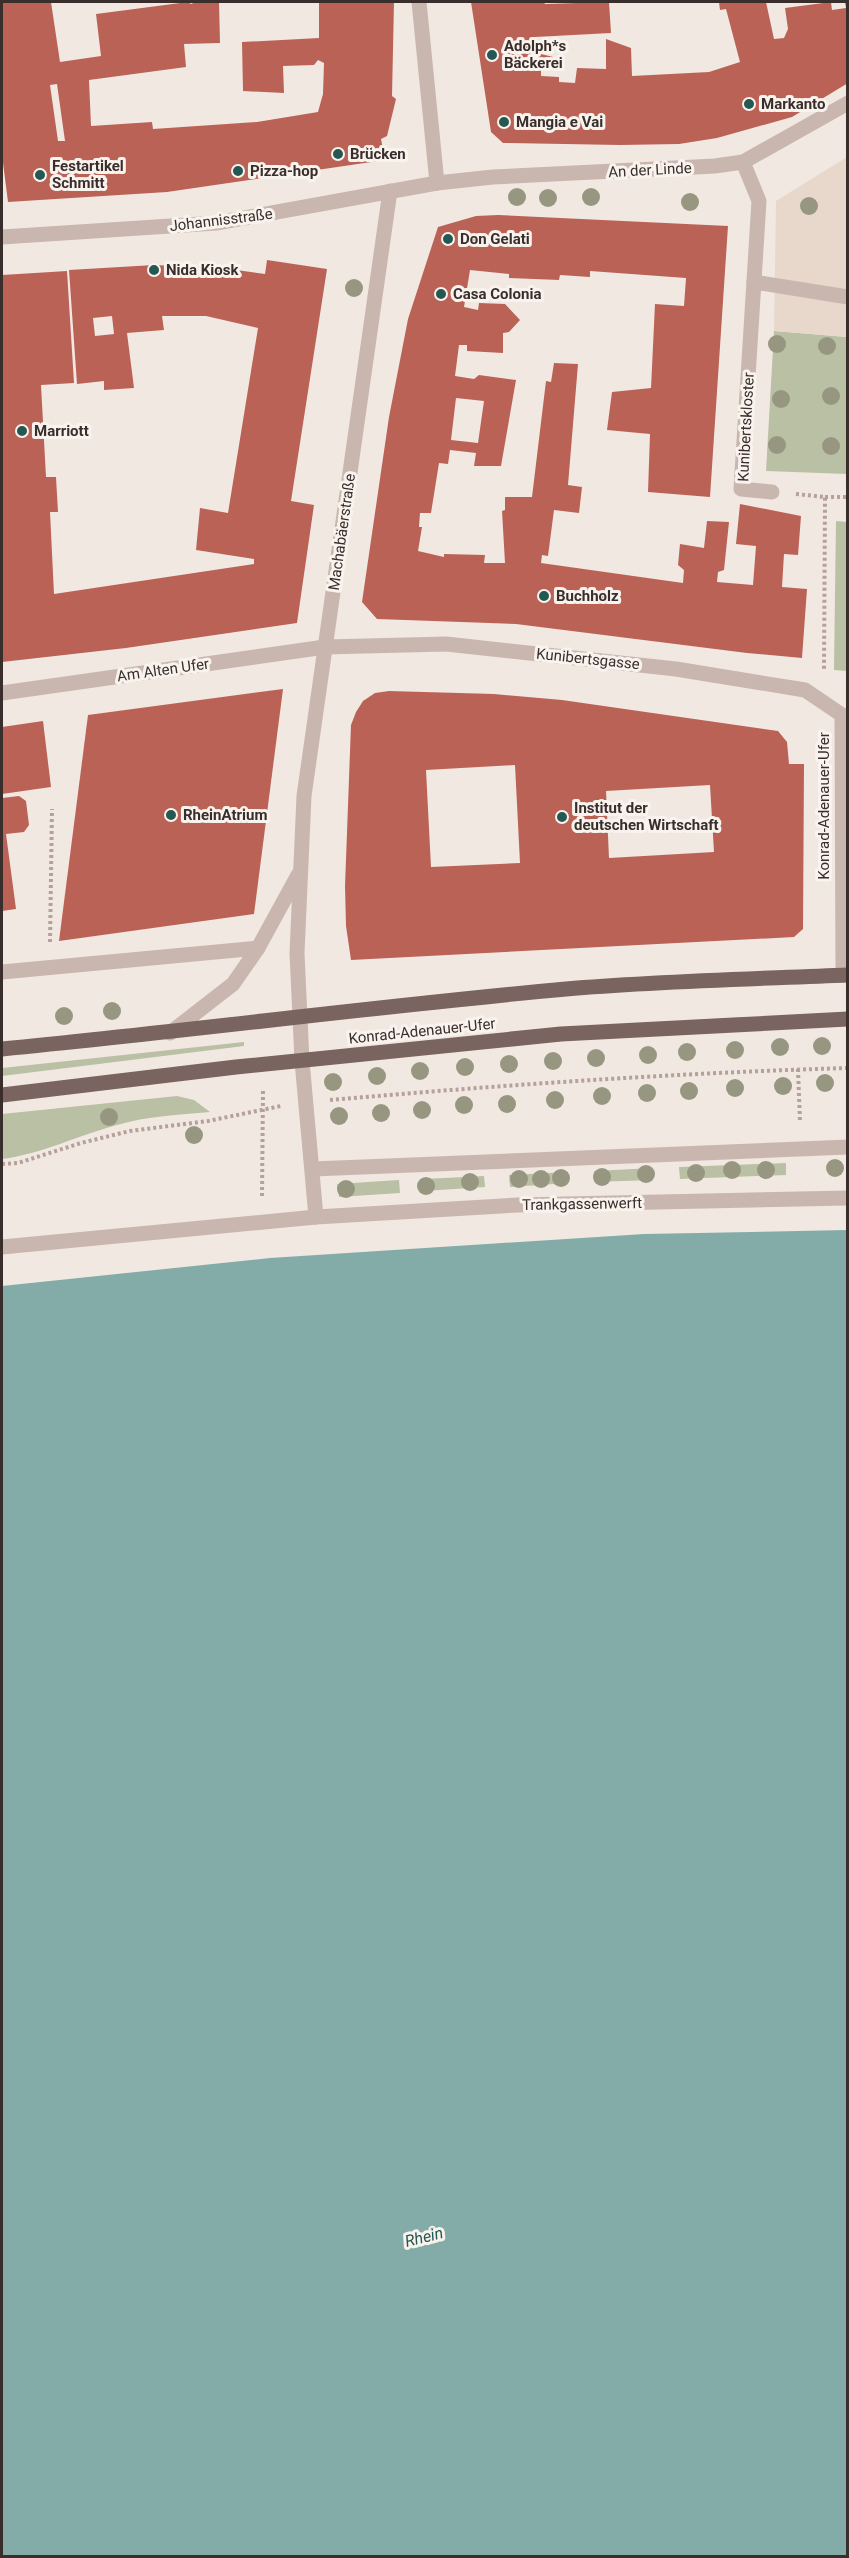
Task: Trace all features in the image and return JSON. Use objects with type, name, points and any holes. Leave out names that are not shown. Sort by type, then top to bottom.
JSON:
[{"type":"main road","name":"Konrad-Adenauer-Ufer","points":[[2,1049],[569,989],[845,975]]},
{"type":"main road","name":"Konrad-Adenauer-Ufer","points":[[2,1095],[561,1034],[848,1019]]},
{"type":"street","points":[[419,2],[438,183]]},
{"type":"street","name":"An der Linde","points":[[438,183],[493,177],[715,166],[743,162],[848,103]]},
{"type":"street","name":"Kunibertskloster","points":[[743,162],[759,201],[741,489],[772,492]]},
{"type":"street","name":"Johannisstraße","points":[[2,237],[216,223],[438,183]]},
{"type":"street","name":"Machabäerstraße","points":[[313,1169],[302,1061],[297,953],[304,796],[390,191]]},
{"type":"street","points":[[754,282],[848,297]]},
{"type":"street","name":"Kunibertsgasse","points":[[325,647],[446,644],[653,666],[806,690],[845,717]]},
{"type":"street","name":"Am Alten Ufer","points":[[2,693],[325,647]]},
{"type":"street","name":"Konrad-Adenauer-Ufer","points":[[845,717],[845,975]]},
{"type":"street","name":"Machabäerstraße","points":[[170,1033],[233,984],[258,948],[300,873]]},
{"type":"street","points":[[2,972],[258,948]]},
{"type":"street","points":[[316,1217],[313,1169],[848,1147]]},
{"type":"street","name":"Trankgassenwerft","points":[[2,1247],[316,1217],[518,1205],[848,1198]]},
{"type":"path","name":"Kunibertskloster","points":[[772,492],[848,497]]},
{"type":"path","points":[[821,701],[825,658],[825,497]]},
{"type":"path","points":[[50,944],[52,808]]},
{"type":"path","points":[[261,1222],[263,1065]]},
{"type":"path","points":[[2,1164],[18,1163],[81,1143],[130,1131],[208,1121],[262,1109],[306,1103],[484,1086],[848,1068]]},
{"type":"path","points":[[798,1069],[800,1125]]},
{"type":"green space","points":[[774,331],[847,337],[847,474],[766,471]]},
{"type":"green space","points":[[836,521],[847,522],[847,671],[834,670]]},
{"type":"green space","points":[[244,1042],[244,1046],[2,1076],[2,1068]]},
{"type":"green space","points":[[177,1096],[194,1100],[210,1112],[129,1122],[46,1149],[2,1159],[2,1114]]},
{"type":"green space","points":[[786,1163],[786,1175],[680,1179],[679,1167]]},
{"type":"green space","points":[[653,1168],[653,1180],[594,1182],[594,1171]]},
{"type":"green space","points":[[568,1172],[569,1183],[510,1187],[509,1175]]},
{"type":"green space","points":[[484,1176],[485,1187],[424,1191],[424,1179]]},
{"type":"green space","points":[[399,1180],[400,1193],[339,1197],[337,1184]]},
{"type":"shaded area","points":[[847,157],[847,337],[774,331],[776,201]]},
{"type":"water","name":"Rhein","points":[[847,1230],[847,2556],[2,2556],[2,1286],[270,1258],[644,1234]]},
{"type":"building","points":[[2,2],[51,2],[60,62],[101,56],[96,14],[188,2],[191,4],[219,2],[220,43],[184,44],[186,67],[89,80],[91,126],[152,122],[153,129],[257,122],[318,112],[323,94],[324,63],[318,60],[314,65],[283,66],[284,93],[243,91],[242,42],[319,38],[319,2],[394,2],[392,96],[396,99],[387,136],[381,139],[385,160],[167,192],[8,202],[2,155]],"holes":[[[57,84],[65,141],[58,141],[50,85]]]},
{"type":"building","points":[[471,2],[544,2],[545,4],[609,2],[611,33],[535,37],[537,53],[553,57],[553,68],[541,68],[541,76],[559,77],[559,82],[575,83],[577,68],[606,69],[606,39],[631,48],[632,76],[709,72],[740,62],[726,9],[720,10],[719,2],[766,2],[774,39],[784,38],[788,29],[785,8],[831,2],[832,10],[846,8],[845,2],[848,2],[848,83],[792,117],[717,138],[679,144],[503,143],[491,132]]},
{"type":"building","points":[[498,215],[728,226],[710,497],[648,492],[650,434],[607,430],[612,392],[651,388],[655,304],[684,306],[686,278],[590,271],[590,277],[560,275],[559,280],[509,278],[509,274],[470,270],[464,307],[478,310],[479,303],[505,304],[520,320],[509,332],[503,333],[503,353],[467,351],[467,345],[459,345],[455,376],[474,379],[479,375],[516,380],[501,466],[474,466],[476,453],[450,450],[448,464],[439,463],[431,513],[420,513],[419,527],[422,527],[418,551],[444,557],[444,554],[485,555],[484,563],[505,563],[502,511],[505,510],[505,497],[532,497],[546,381],[551,382],[554,363],[578,364],[568,485],[582,487],[579,513],[554,510],[548,556],[542,555],[541,563],[683,583],[684,570],[678,565],[680,544],[704,548],[707,521],[729,522],[724,570],[718,572],[717,582],[753,585],[756,546],[736,544],[740,504],[801,516],[798,555],[784,554],[782,587],[807,589],[802,658],[516,624],[377,619],[362,602],[389,417],[408,319],[438,227],[476,216]],"holes":[[[456,398],[484,401],[478,443],[451,440]]]},
{"type":"building","points":[[267,260],[327,269],[291,501],[314,505],[297,623],[126,648],[2,662],[2,275],[67,271],[74,383],[41,385],[46,477],[56,477],[58,512],[50,512],[54,594],[254,564],[254,559],[196,550],[200,508],[228,513],[258,328],[206,316],[162,316],[164,330],[127,333],[134,388],[104,390],[104,381],[77,384],[69,270],[154,265],[200,267],[201,265],[265,274]],"holes":[[[112,316],[114,334],[95,336],[93,318]]]},
{"type":"building","name":"RheinAtrium","points":[[283,689],[254,914],[59,941],[88,715]]},
{"type":"building","name":"Institut der deutschen Wirtschaft","points":[[389,691],[494,694],[562,700],[778,731],[787,742],[789,764],[804,764],[803,929],[794,937],[351,960],[346,926],[345,886],[351,725],[363,701],[375,693]],"holes":[[[515,765],[520,863],[431,867],[426,770]],[[710,785],[714,852],[609,858],[606,791]]]},
{"type":"building","points":[[43,721],[51,787],[2,794],[2,727]]},
{"type":"building","points":[[19,796],[26,801],[29,825],[24,832],[6,834],[16,909],[2,911],[2,798]]},
{"type":"place","name":"Adolph*s Bäckerei","points":[[492,55]]},
{"type":"place","name":"Markanto","points":[[749,104]]},
{"type":"place","name":"Mangia e Vai","points":[[504,122]]},
{"type":"place","name":"Brücken","points":[[338,154]]},
{"type":"place","name":"Pizza-hop","points":[[238,171]]},
{"type":"place","name":"Festartikel Schmitt","points":[[40,175]]},
{"type":"place","name":"Don Gelati","points":[[448,239]]},
{"type":"place","name":"Nida Kiosk","points":[[154,270]]},
{"type":"place","name":"Casa Colonia","points":[[441,294]]},
{"type":"place","name":"Marriott","points":[[22,431]]},
{"type":"place","name":"Buchholz","points":[[544,596]]},
{"type":"place","name":"RheinAtrium","points":[[171,815]]},
{"type":"place","name":"Institut der deutschen Wirtschaft","points":[[562,817]]}]
